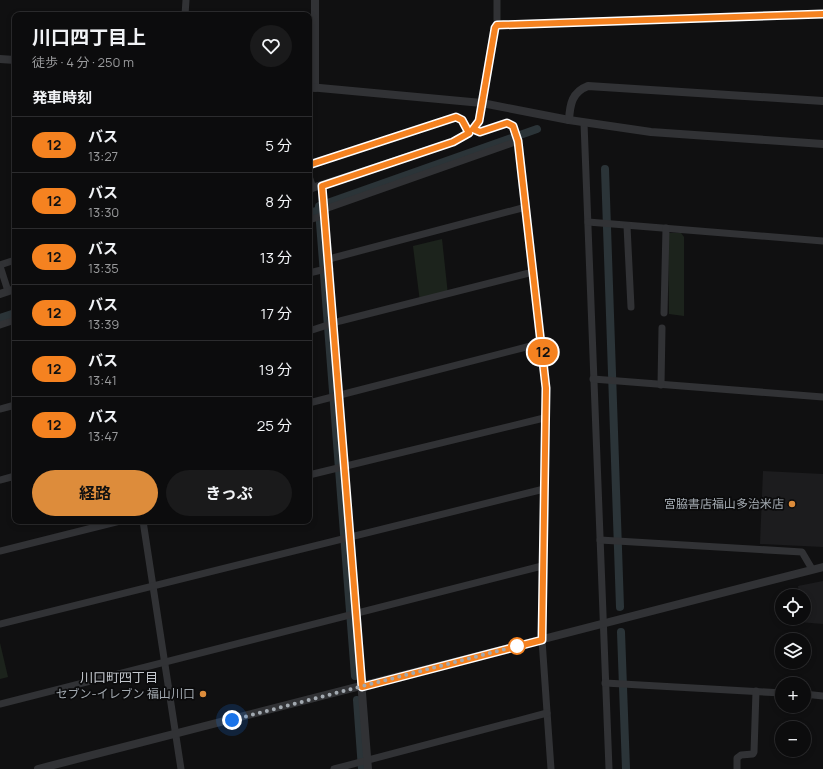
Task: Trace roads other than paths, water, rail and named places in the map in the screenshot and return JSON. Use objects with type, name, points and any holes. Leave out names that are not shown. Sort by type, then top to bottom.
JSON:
[{"type":"street","points":[[185,12],[186,0]]},
{"type":"street","points":[[315,0],[312,88],[482,103],[584,123],[651,132],[823,144]]},
{"type":"street","points":[[312,189],[453,142],[471,131],[479,121],[495,28],[497,25],[497,0]]},
{"type":"street","points":[[497,25],[823,14]]},
{"type":"street","points":[[0,59],[12,60]]},
{"type":"street","points":[[569,120],[572,100],[575,93],[588,86],[823,101]]},
{"type":"street","points":[[312,164],[456,117],[462,120],[471,131],[480,132],[507,123],[513,126],[518,141],[546,388],[544,418],[542,640],[551,769]]},
{"type":"street","points":[[584,123],[609,769]]},
{"type":"street","points":[[312,218],[325,212],[518,141]]},
{"type":"street","points":[[322,186],[330,268],[333,324],[351,538],[367,765]]},
{"type":"street","points":[[329,258],[526,207]]},
{"type":"street","points":[[588,222],[823,242]]},
{"type":"street","points":[[627,226],[631,307]]},
{"type":"street","points":[[664,313],[666,228]]},
{"type":"street","points":[[8,291],[0,265],[12,261]]},
{"type":"street","points":[[312,272],[330,268]]},
{"type":"street","points":[[312,330],[340,321],[533,272]]},
{"type":"street","points":[[0,325],[12,321]]},
{"type":"street","points":[[661,385],[662,328]]},
{"type":"street","points":[[312,402],[542,343]]},
{"type":"street","points":[[593,379],[823,397]]},
{"type":"street","points":[[0,409],[12,406]]},
{"type":"street","points":[[312,474],[544,418]]},
{"type":"street","points":[[0,480],[12,477]]},
{"type":"street","points":[[0,624],[544,489]]},
{"type":"street","points":[[0,551],[108,524]]},
{"type":"street","points":[[143,524],[181,769]]},
{"type":"street","points":[[600,540],[802,552],[812,570]]},
{"type":"street","points":[[0,704],[164,661],[356,614],[542,566]]},
{"type":"street","points":[[38,769],[603,625],[823,567]]},
{"type":"street","points":[[605,683],[775,692]]},
{"type":"street","points":[[737,769],[737,758],[741,755],[753,754],[754,752],[756,691]]},
{"type":"street","points":[[811,695],[823,696]]},
{"type":"street","points":[[334,769],[367,765],[547,713]]},
{"type":"waterway","points":[[312,212],[319,210],[319,206],[537,129]]},
{"type":"waterway","points":[[605,169],[620,607]]},
{"type":"waterway","points":[[319,210],[355,676]]},
{"type":"waterway","points":[[0,318],[12,314]]},
{"type":"waterway","points":[[621,632],[626,769]]},
{"type":"waterway","points":[[357,700],[362,769]]},
{"type":"place","name":"宮脇書店福山多治米店","points":[[792,504]]},
{"type":"place","name":"セブン-イレブン 福山川口","points":[[203,694]]},
{"type":"district","name":"川口町四丁目","points":[[119,677]]}]
